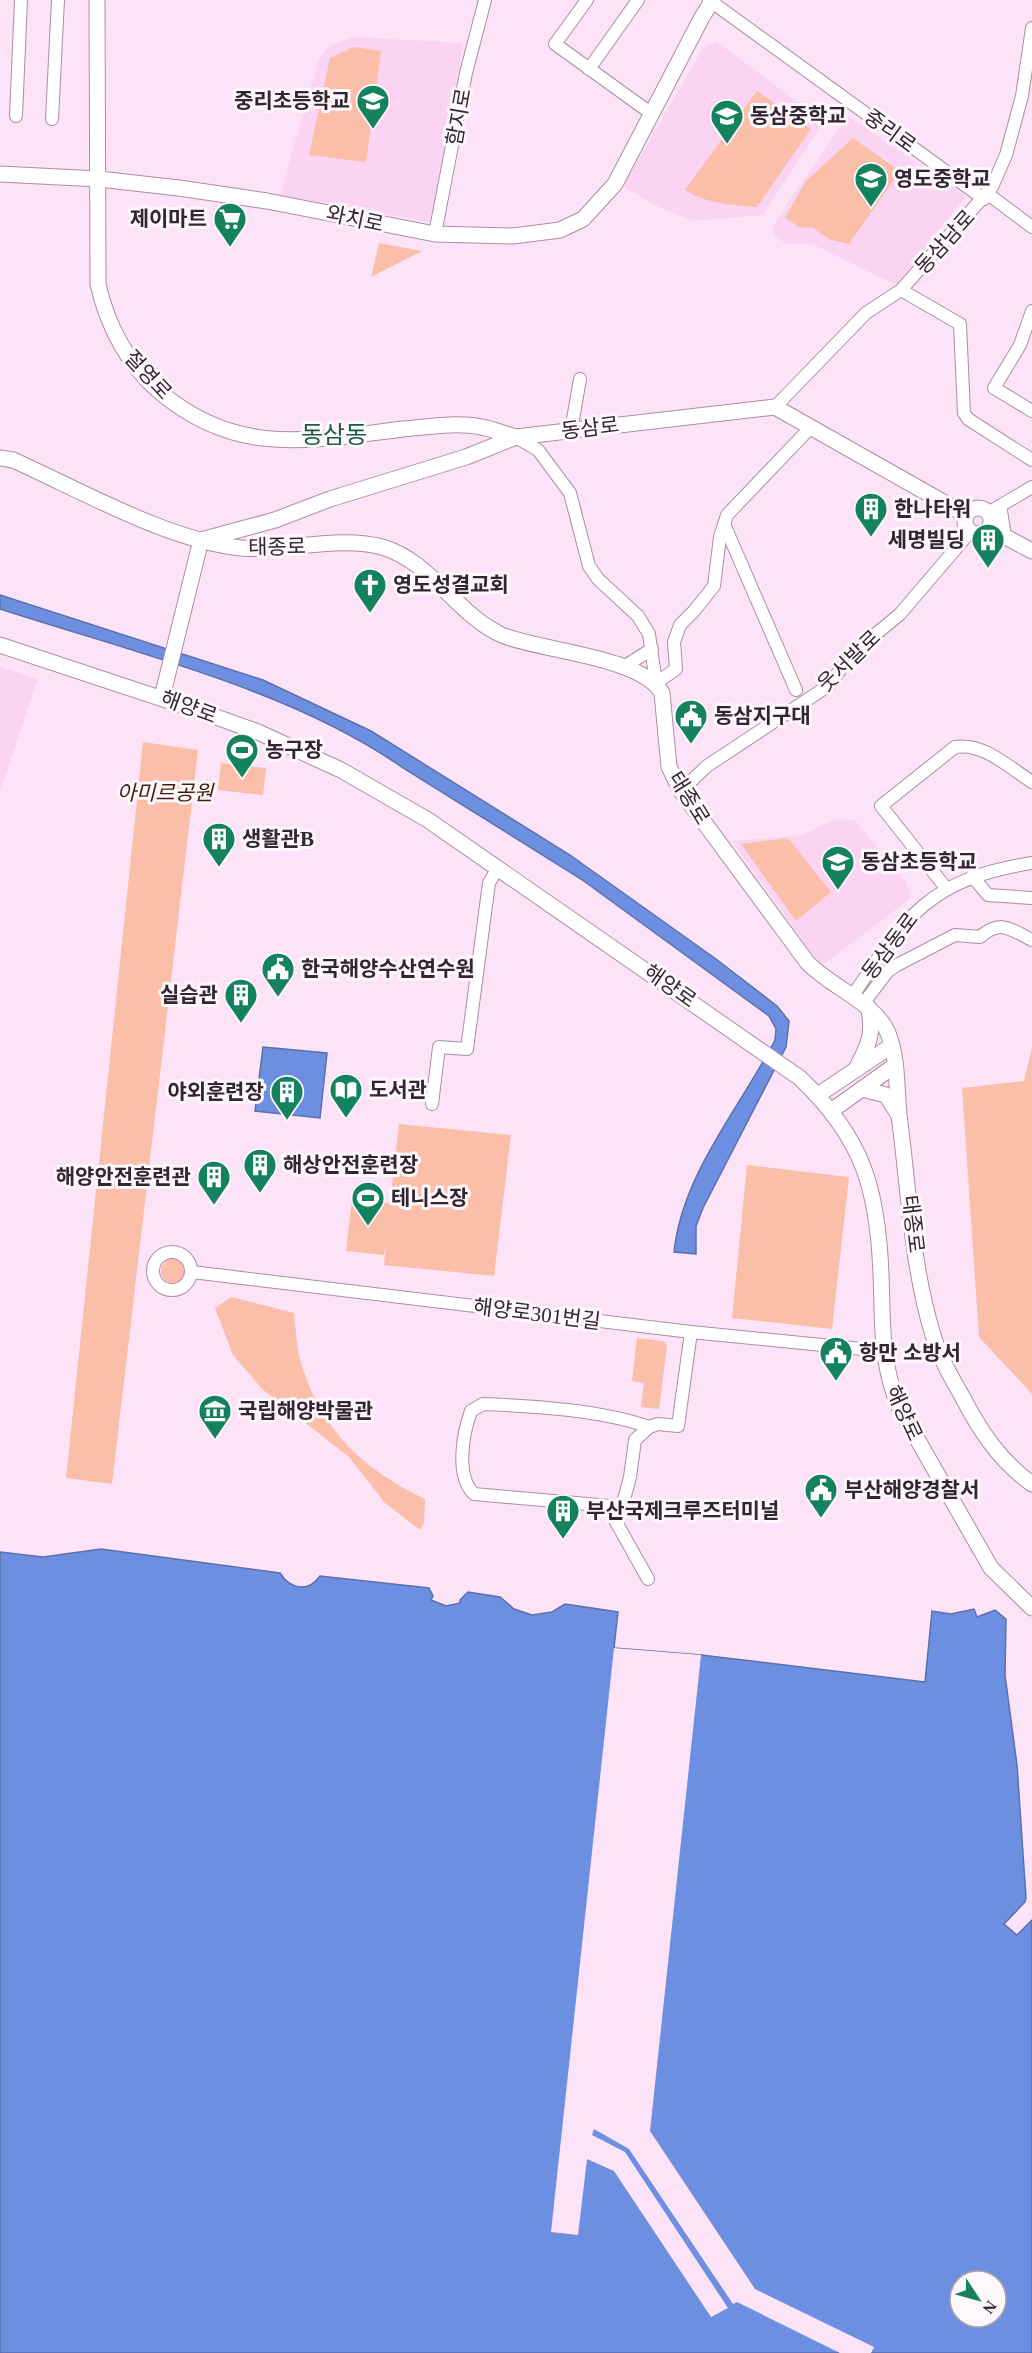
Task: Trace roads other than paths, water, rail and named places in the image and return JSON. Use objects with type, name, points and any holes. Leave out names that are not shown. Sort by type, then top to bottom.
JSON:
[{"type":"main road","name":"절영로","points":[[97,0],[98,284],[104,310],[123,348],[137,369],[161,393],[192,416],[215,427],[241,435],[296,442],[435,426],[480,427],[516,437]]},
{"type":"main road","name":"와치로","points":[[0,174],[99,179],[267,201],[435,234],[523,235],[571,226],[594,208],[615,184],[711,1]]},
{"type":"main road","name":"동삼로","points":[[201,540],[274,520],[341,495],[466,457],[516,437],[775,407]]},
{"type":"main road","points":[[775,407],[966,515]]},
{"type":"main road","points":[[0,450],[7,459]]},
{"type":"main road","name":"태종로","points":[[7,459],[96,500],[201,540],[241,548],[347,544],[379,546],[405,557],[473,614],[502,634],[597,658],[656,683],[662,693],[669,767],[681,792],[807,962],[824,979],[877,1015],[888,1033],[923,1295],[933,1336],[970,1413],[988,1442],[1011,1469],[1032,1484]]},
{"type":"main road","points":[[995,520],[981,534],[970,532],[965,526],[966,515],[975,508],[995,520],[1032,551]]},
{"type":"main road","points":[[162,697],[201,540]]},
{"type":"main road","name":"해양로","points":[[0,645],[162,697],[258,732],[341,770],[428,820],[800,1078],[831,1111],[862,1160],[876,1213],[883,1351],[888,1382],[921,1451],[991,1568],[1032,1608]]},
{"type":"main road","points":[[855,1071],[871,1036],[872,1023],[861,1003]]},
{"type":"main road","points":[[818,1095],[891,1046]]},
{"type":"main road","points":[[831,1111],[894,1066]]},
{"type":"main road","points":[[862,1089],[886,1095],[899,1118]]},
{"type":"street","points":[[16,116],[21,0]]},
{"type":"street","points":[[52,119],[57,0]]},
{"type":"street","name":"함지로","points":[[435,234],[466,73],[485,0]]},
{"type":"street","points":[[587,0],[555,44],[652,114]]},
{"type":"street","points":[[589,69],[639,0]]},
{"type":"street","name":"중리로","points":[[711,1],[1032,227]]},
{"type":"street","name":"동삼남로","points":[[775,407],[866,313],[901,290],[986,196],[1006,155],[1027,96],[1032,30]]},
{"type":"street","points":[[901,290],[960,324],[964,413],[968,419],[1032,460]]},
{"type":"street","points":[[1032,311],[1020,345],[994,388],[1032,411]]},
{"type":"street","points":[[571,430],[580,379]]},
{"type":"street","points":[[516,437],[538,450],[570,493],[590,566],[598,579],[644,623],[652,649],[656,683],[676,669],[674,642],[680,625],[694,612],[714,586],[720,537],[727,515],[811,427]]},
{"type":"street","points":[[995,520],[1032,487]]},
{"type":"street","points":[[724,524],[796,690]]},
{"type":"street","name":"웃서발로","points":[[681,792],[707,766],[828,686],[853,653],[900,614],[970,532]]},
{"type":"street","points":[[622,668],[652,649]]},
{"type":"street","points":[[946,888],[881,806],[955,747],[967,744],[978,748],[1032,782]]},
{"type":"street","name":"동삼동로","points":[[861,1003],[892,936],[917,909],[946,888],[972,876],[1032,863]]},
{"type":"street","points":[[432,1104],[439,1047],[467,1049],[489,883],[498,868]]},
{"type":"street","points":[[972,876],[988,895],[1032,898]]},
{"type":"street","points":[[861,1003],[888,971],[955,935],[980,937],[989,929],[1004,926],[1032,940]]},
{"type":"street","name":"해양로301번길","points":[[192,1272],[691,1332],[883,1351]]},
{"type":"street","points":[[635,1440],[649,1427],[658,1424],[678,1426],[691,1332]]},
{"type":"street","points":[[626,1419],[635,1440],[630,1477],[622,1507],[474,1494],[468,1488],[463,1467],[468,1420],[471,1411],[483,1404],[626,1419],[649,1427]]},
{"type":"street","points":[[611,1506],[615,1520],[648,1579]]},
{"type":"water","points":[[0,595],[263,680],[371,731],[570,855],[716,959],[777,1006],[789,1021],[786,1047],[703,1208],[696,1226],[696,1254],[674,1252],[679,1223],[688,1196],[714,1142],[775,1040],[776,1029],[769,1016],[581,879],[359,740],[312,716],[209,675],[0,609]]},
{"type":"water","points":[[263,1047],[327,1053],[320,1118],[255,1111]]},
{"type":"water","points":[[101,1549],[280,1573],[289,1583],[299,1587],[310,1585],[320,1576],[429,1588],[433,1596],[431,1600],[446,1606],[460,1603],[468,1592],[500,1597],[514,1609],[532,1615],[552,1612],[565,1604],[618,1612],[614,1648],[701,1655],[925,1682],[932,1611],[951,1614],[974,1609],[977,1617],[995,1610],[1006,1619],[1005,1675],[1017,1765],[1026,1898],[1025,1902],[1004,1924],[1017,1935],[1032,1920],[1032,2353],[0,2353],[0,1552],[43,1557]]},
{"type":"place","name":"중리초등학교","points":[[373,130]]},
{"type":"place","name":"동삼중학교","points":[[727,145]]},
{"type":"place","name":"영도중학교","points":[[871,208]]},
{"type":"place","name":"제이마트","points":[[230,248]]},
{"type":"place","name":"한나타워","points":[[871,538]]},
{"type":"place","name":"세명빌딩","points":[[988,569]]},
{"type":"place","name":"영도성결교회","points":[[370,614]]},
{"type":"place","name":"동삼지구대","points":[[691,745]]},
{"type":"place","name":"농구장","points":[[242,779]]},
{"type":"place","name":"생활관B","points":[[219,868]]},
{"type":"place","name":"동삼초등학교","points":[[838,891]]},
{"type":"place","name":"한국해양수산연수원","points":[[278,998]]},
{"type":"place","name":"실습관","points":[[241,1024]]},
{"type":"place","name":"도서관","points":[[346,1119]]},
{"type":"place","name":"야외훈련장","points":[[287,1121]]},
{"type":"place","name":"해상안전훈련장","points":[[260,1194]]},
{"type":"place","name":"해양안전훈련관","points":[[214,1206]]},
{"type":"place","name":"테니스장","points":[[368,1227]]},
{"type":"place","name":"항만 소방서","points":[[836,1382]]},
{"type":"place","name":"국립해양박물관","points":[[215,1440]]},
{"type":"place","name":"부산해양경찰서","points":[[821,1519]]},
{"type":"place","name":"부산국제크루즈터미널","points":[[563,1540]]},
{"type":"district","name":"동삼동","points":[[334,435]]},
{"type":"park label","name":"아미르공원","points":[[165,793]]}]
